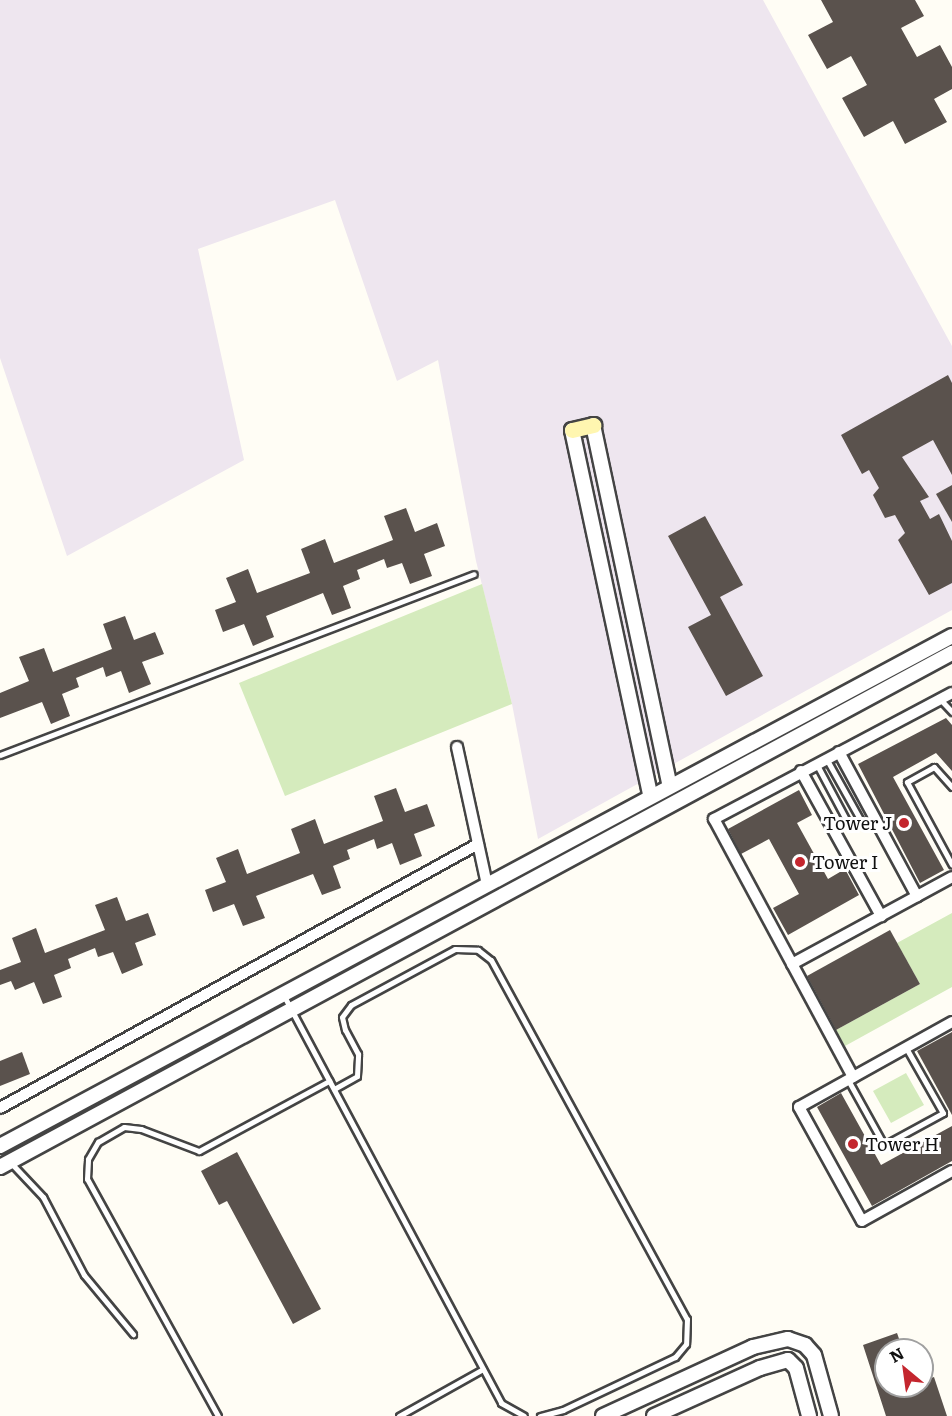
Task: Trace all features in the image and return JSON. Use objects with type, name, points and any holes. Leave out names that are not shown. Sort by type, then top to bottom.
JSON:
[{"type":"main road","points":[[572,430],[593,425]]},
{"type":"street","points":[[593,425],[670,786]]},
{"type":"street","points":[[572,430],[651,797]]},
{"type":"street","points":[[0,1146],[952,636]]},
{"type":"street","points":[[5,1164],[952,653]]},
{"type":"street","points":[[850,1078],[714,819],[947,692]]},
{"type":"street","points":[[457,747],[486,885]]},
{"type":"street","points":[[839,752],[917,896]]},
{"type":"street","points":[[801,771],[881,916]]},
{"type":"street","points":[[0,1108],[478,844]]},
{"type":"street","points":[[792,964],[952,877]]},
{"type":"street","points":[[952,1022],[799,1107],[862,1221],[952,1171]]},
{"type":"street","points":[[603,1416],[753,1347],[788,1339],[806,1345],[814,1355],[831,1416]]},
{"type":"street","points":[[654,1416],[760,1368],[788,1360],[796,1368],[809,1416]]},
{"type":"lane","points":[[0,755],[474,574]]},
{"type":"lane","points":[[947,692],[952,712]]},
{"type":"lane","points":[[826,758],[860,819]]},
{"type":"lane","points":[[816,764],[849,825]]},
{"type":"lane","points":[[952,787],[934,767],[907,782],[952,865]]},
{"type":"lane","points":[[334,1089],[357,1076],[358,1054],[345,1030],[342,1017],[351,1005],[455,949],[478,950],[491,960],[687,1319],[686,1344],[675,1357],[562,1410],[540,1416]]},
{"type":"lane","points":[[283,994],[501,1403],[524,1416]]},
{"type":"lane","points":[[850,1078],[884,1145],[903,1135],[942,1113],[906,1048]]},
{"type":"lane","points":[[218,1416],[87,1179],[88,1159],[98,1142],[124,1127],[141,1129],[199,1151],[329,1081]]},
{"type":"lane","points":[[5,1164],[43,1197],[84,1275],[133,1334]]},
{"type":"lane","points":[[399,1416],[483,1369]]},
{"type":"shaded area","points":[[0,0],[763,0],[952,346],[952,610],[538,839],[512,704],[476,561],[438,360],[397,381],[335,200],[198,249],[244,460],[67,556],[0,358]]},
{"type":"green space","points":[[482,584],[512,704],[285,796],[239,683]]},
{"type":"green space","points":[[952,913],[952,987],[845,1046],[836,1030],[920,984],[897,943]]},
{"type":"green space","points":[[906,1073],[924,1105],[891,1123],[873,1091]]},
{"type":"building","points":[[821,0],[915,0],[924,16],[901,28],[917,57],[940,45],[952,67],[952,89],[934,99],[947,122],[905,144],[893,121],[864,137],[842,98],[867,85],[851,56],[827,69],[808,35],[833,22]]},
{"type":"building","points":[[948,375],[952,383],[952,475],[933,440],[902,457],[929,497],[920,501],[930,519],[939,514],[952,541],[952,583],[929,595],[898,540],[905,533],[895,515],[885,518],[873,495],[879,488],[869,470],[862,474],[841,435]]},
{"type":"building","points":[[952,485],[952,522],[936,494]]},
{"type":"building","points":[[406,508],[415,532],[437,523],[445,546],[424,554],[432,576],[410,584],[402,563],[387,568],[384,559],[357,570],[360,579],[343,586],[351,608],[332,615],[323,593],[266,616],[274,637],[253,646],[244,624],[223,632],[215,610],[236,602],[226,578],[248,569],[257,593],[310,573],[301,549],[325,539],[334,563],[393,540],[384,516]]},
{"type":"building","points":[[705,516],[743,585],[720,597],[763,676],[726,696],[688,627],[711,615],[668,536]]},
{"type":"building","points":[[125,616],[134,640],[155,632],[164,654],[142,662],[151,684],[129,693],[121,671],[106,677],[103,667],[76,678],[79,687],[62,694],[70,716],[51,724],[42,702],[0,718],[0,693],[29,681],[19,657],[44,648],[53,672],[112,649],[103,624]]},
{"type":"building","name":"Tower J","points":[[946,718],[952,725],[952,771],[936,753],[893,777],[944,870],[920,883],[858,764]]},
{"type":"building","points":[[396,788],[405,812],[427,804],[435,826],[414,834],[422,856],[400,865],[392,843],[377,849],[374,839],[347,850],[350,859],[333,866],[341,888],[322,895],[313,874],[256,896],[265,918],[243,926],[234,904],[213,912],[205,890],[226,882],[216,858],[238,849],[247,874],[300,853],[291,829],[315,819],[324,844],[383,821],[374,796]]},
{"type":"building","name":"Tower I","points":[[799,790],[812,815],[797,823],[828,879],[845,869],[859,895],[788,935],[773,908],[799,894],[769,839],[741,854],[728,829]]},
{"type":"building","points":[[117,897],[126,921],[148,913],[156,935],[135,943],[143,965],[122,974],[113,952],[98,957],[95,948],[68,959],[71,968],[54,975],[62,997],[43,1004],[34,982],[15,990],[11,981],[0,985],[0,970],[21,962],[12,938],[36,928],[45,953],[105,930],[95,905]]},
{"type":"building","points":[[890,930],[920,984],[836,1030],[807,976]]},
{"type":"building","name":"Tower H","points":[[952,1032],[952,1115],[917,1051]]},
{"type":"building","points":[[22,1052],[30,1074],[0,1086],[0,1061]]},
{"type":"building","name":"Tower H","points":[[841,1093],[881,1165],[952,1126],[952,1161],[872,1206],[817,1107]]},
{"type":"building","points":[[237,1152],[321,1309],[293,1324],[227,1201],[219,1205],[201,1171]]},
{"type":"building","points":[[897,1333],[899,1338],[883,1338]]},
{"type":"building","points":[[874,1341],[874,1379],[863,1345]]},
{"type":"building","points":[[934,1377],[947,1416],[886,1416],[880,1398],[934,1398]]},
{"type":"place","name":"Tower J","points":[[904,823]]},
{"type":"place","name":"Tower I","points":[[800,862]]},
{"type":"place","name":"Tower H","points":[[853,1144]]}]
